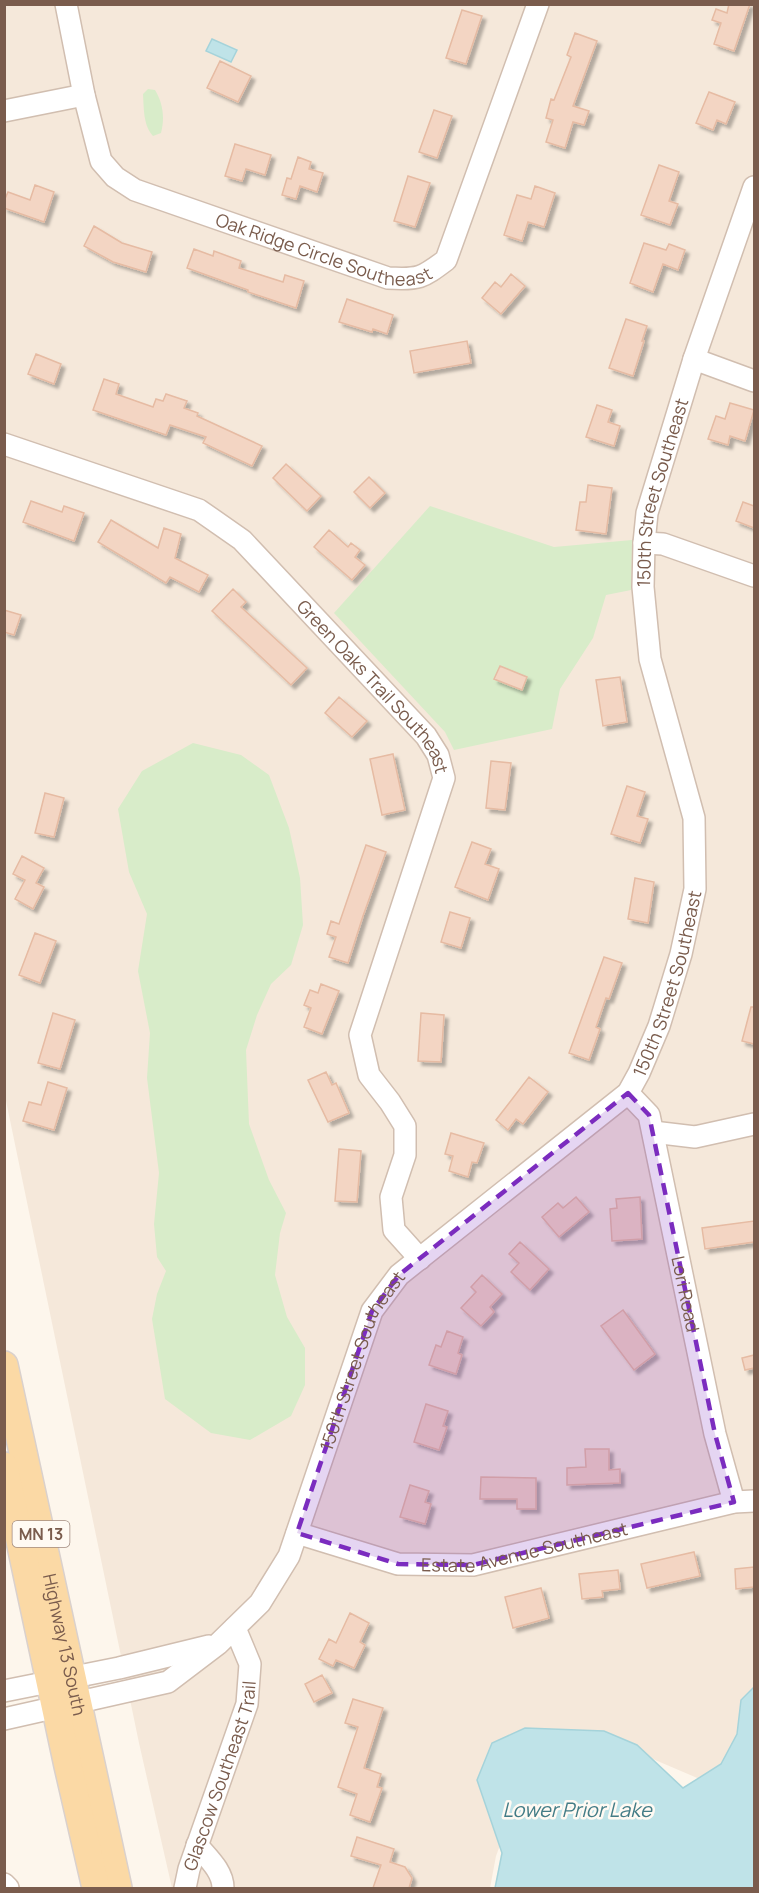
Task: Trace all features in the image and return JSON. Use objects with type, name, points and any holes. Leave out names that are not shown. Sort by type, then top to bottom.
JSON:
[{"type":"main road","name":"Highway 13 South","points":[[4,1365],[61,1679],[118,1888]]},
{"type":"main road","name":"Highway 13 South","points":[[4,1466],[61,1679]]},
{"type":"main road","name":"Highway 13 South","points":[[67,1706],[96,1888]]},
{"type":"street","name":"Oak Ridge Circle Southeast","points":[[66,4],[84,94],[101,161],[115,177],[135,190],[388,278],[409,279],[426,275],[446,260],[538,4]]},
{"type":"street","points":[[4,111],[84,94]]},
{"type":"street","name":"150th Street Southeast","points":[[4,1719],[168,1682],[218,1644],[260,1604],[289,1556],[372,1311],[399,1275],[628,1093],[639,1072],[659,1026],[681,954],[695,889],[694,818],[650,659],[643,587],[644,543],[648,513],[694,359],[754,187]]},
{"type":"street","points":[[694,359],[754,381]]},
{"type":"street","name":"Green Oaks Trail Southeast","points":[[4,444],[199,510],[242,540],[426,736],[438,755],[444,778],[360,1035],[369,1075],[405,1126],[405,1155],[391,1197],[394,1230],[420,1259]]},
{"type":"street","points":[[644,543],[663,544],[754,576]]},
{"type":"street","name":"Lori Road","points":[[628,1093],[649,1115],[716,1434],[744,1502]]},
{"type":"street","points":[[653,1132],[695,1137],[754,1124]]},
{"type":"street","name":"Estate Avenue Southeast","points":[[297,1533],[398,1564],[472,1565],[744,1502]]},
{"type":"street","name":"Glascow Southeast Trail","points":[[185,1888],[197,1845],[247,1704],[250,1664],[235,1628]]},
{"type":"street","name":"150th Street Southeast","points":[[4,1691],[159,1660],[218,1644]]},
{"type":"street","points":[[197,1845],[217,1869],[223,1880],[223,1888]]},
{"type":"street","points":[[4,1884],[8,1888]]},
{"type":"highlighted area","points":[[628,1093],[649,1115],[715,1434],[734,1502],[473,1565],[398,1564],[297,1533],[372,1311],[399,1275]]},
{"type":"shaded area","points":[[4,5],[754,5],[754,1782],[702,1780],[627,1748],[521,1788],[496,1856],[490,1888],[172,1888],[139,1743],[5,1096]]},
{"type":"green space","points":[[148,89],[155,90],[162,111],[161,133],[153,136],[147,127],[144,111],[143,94]]},
{"type":"green space","points":[[430,506],[554,547],[632,540],[631,590],[606,595],[593,638],[560,689],[552,729],[454,750],[445,732],[334,613]]},
{"type":"green space","points":[[193,743],[241,755],[269,775],[289,828],[300,878],[303,925],[291,965],[271,984],[257,1015],[246,1050],[249,1124],[269,1180],[286,1213],[280,1233],[275,1275],[287,1317],[305,1348],[305,1385],[291,1416],[250,1440],[211,1433],[165,1399],[152,1319],[157,1294],[166,1271],[157,1257],[154,1224],[159,1173],[147,1078],[150,1033],[138,971],[147,914],[129,872],[118,809],[142,771]]},
{"type":"water","points":[[212,39],[237,50],[231,62],[206,51]]},
{"type":"water","name":"Lower Prior Lake","points":[[754,1687],[754,1888],[495,1888],[502,1853],[477,1780],[492,1743],[525,1728],[604,1731],[637,1745],[683,1788],[721,1764],[737,1734],[741,1700]]},
{"type":"building","points":[[729,4],[750,4],[734,51],[714,44],[721,23],[712,20],[716,9],[727,13]]},
{"type":"building","points":[[462,10],[482,16],[466,64],[446,58]]},
{"type":"building","points":[[575,33],[597,41],[573,106],[589,111],[584,125],[573,122],[565,148],[546,142],[553,120],[546,118],[551,99],[554,100],[571,57],[567,55]]},
{"type":"building","points":[[220,61],[251,76],[238,102],[207,88]]},
{"type":"building","points":[[709,92],[735,102],[726,124],[717,120],[713,130],[696,123]]},
{"type":"building","points":[[434,110],[452,116],[437,158],[419,152]]},
{"type":"building","points":[[235,144],[271,155],[265,175],[246,169],[242,181],[225,176]]},
{"type":"building","points":[[298,157],[311,162],[309,169],[323,173],[317,192],[300,186],[296,199],[282,195],[287,178],[291,179]]},
{"type":"building","points":[[659,165],[679,172],[669,201],[678,204],[670,225],[641,215]]},
{"type":"building","points":[[408,176],[430,183],[415,227],[394,221]]},
{"type":"building","points":[[35,185],[54,192],[44,222],[4,208],[8,192],[30,200]]},
{"type":"building","points":[[535,186],[555,193],[544,227],[528,222],[522,241],[504,235],[517,195],[531,199]]},
{"type":"building","points":[[94,226],[122,243],[152,252],[146,272],[113,262],[84,246]]},
{"type":"building","points":[[644,243],[666,250],[669,244],[685,250],[678,270],[663,264],[653,292],[630,283]]},
{"type":"building","points":[[194,249],[213,256],[214,251],[241,261],[239,268],[283,282],[285,275],[304,281],[296,308],[187,268]]},
{"type":"building","points":[[511,274],[525,286],[501,314],[482,298],[495,282],[501,287]]},
{"type":"building","points":[[347,299],[393,315],[387,334],[339,322]]},
{"type":"building","points":[[626,319],[647,326],[633,376],[609,368]]},
{"type":"building","points":[[467,341],[471,363],[414,373],[410,351]]},
{"type":"building","points":[[36,354],[61,364],[54,384],[28,374]]},
{"type":"building","points":[[104,379],[119,384],[116,394],[153,407],[156,399],[163,401],[166,394],[187,401],[184,408],[198,413],[197,416],[262,446],[252,466],[203,443],[206,437],[170,425],[166,435],[93,410]]},
{"type":"building","points":[[730,403],[754,410],[745,441],[730,436],[728,445],[708,439],[716,416],[725,419]]},
{"type":"building","points":[[597,405],[612,410],[608,422],[620,426],[614,446],[586,437]]},
{"type":"building","points":[[286,464],[321,496],[307,511],[273,478]]},
{"type":"building","points":[[369,477],[385,493],[370,508],[354,492]]},
{"type":"building","points":[[588,485],[612,488],[606,534],[576,530],[580,502],[586,502]]},
{"type":"building","points":[[31,501],[62,512],[64,506],[84,513],[74,541],[23,522]]},
{"type":"building","points":[[743,502],[754,506],[754,528],[736,521]]},
{"type":"building","points":[[111,520],[158,548],[164,528],[181,534],[175,558],[208,575],[199,592],[170,577],[166,583],[98,542]]},
{"type":"building","points":[[329,530],[348,547],[351,543],[360,550],[355,557],[365,565],[352,580],[314,547]]},
{"type":"building","points":[[233,589],[246,602],[241,607],[307,668],[291,685],[212,611]]},
{"type":"building","points":[[4,610],[21,615],[14,635],[4,632]]},
{"type":"building","points":[[500,666],[527,677],[522,690],[494,679]]},
{"type":"building","points":[[620,677],[627,722],[603,726],[596,680]]},
{"type":"building","points":[[339,697],[367,721],[352,737],[325,713]]},
{"type":"building","points":[[393,754],[405,810],[382,815],[370,759]]},
{"type":"building","points":[[491,761],[511,763],[505,810],[486,808]]},
{"type":"building","points":[[627,786],[645,792],[637,816],[648,819],[640,843],[611,834]]},
{"type":"building","points":[[45,793],[64,798],[54,837],[35,833]]},
{"type":"building","points":[[472,842],[491,849],[485,864],[499,869],[488,900],[455,887]]},
{"type":"building","points":[[366,845],[386,852],[348,963],[329,957],[336,937],[327,934],[331,921],[339,924]]},
{"type":"building","points":[[22,856],[44,868],[36,883],[44,887],[33,909],[15,899],[25,880],[13,874]]},
{"type":"building","points":[[635,878],[654,882],[648,923],[628,919]]},
{"type":"building","points":[[450,912],[470,918],[461,948],[441,942]]},
{"type":"building","points":[[35,933],[56,941],[40,983],[19,975]]},
{"type":"building","points":[[604,957],[622,963],[596,1027],[600,1029],[589,1060],[569,1053]]},
{"type":"building","points":[[321,984],[339,991],[322,1034],[304,1027],[311,1008],[304,1005],[310,990],[318,993]]},
{"type":"building","points":[[751,1007],[754,1007],[754,1044],[742,1041]]},
{"type":"building","points":[[53,1013],[75,1020],[60,1069],[38,1063]]},
{"type":"building","points":[[421,1013],[444,1015],[441,1062],[418,1061]]},
{"type":"building","points":[[326,1072],[332,1085],[336,1083],[349,1113],[328,1122],[308,1080]]},
{"type":"building","points":[[529,1077],[548,1092],[523,1124],[516,1119],[508,1130],[496,1120]]},
{"type":"building","points":[[48,1082],[67,1088],[54,1130],[23,1121],[29,1102],[41,1105]]},
{"type":"building","points":[[451,1133],[484,1143],[477,1163],[472,1162],[468,1177],[449,1171],[453,1156],[445,1154]]},
{"type":"building","points":[[339,1149],[361,1151],[357,1202],[335,1201]]},
{"type":"building","points":[[576,1197],[589,1212],[559,1237],[542,1217],[558,1203],[563,1208]]},
{"type":"building","points":[[640,1197],[642,1239],[612,1241],[610,1209],[617,1208],[616,1199]]},
{"type":"building","points":[[754,1221],[754,1242],[705,1249],[702,1228]]},
{"type":"building","points":[[520,1242],[549,1269],[530,1290],[511,1272],[519,1263],[509,1254]]},
{"type":"building","points":[[482,1275],[502,1294],[490,1307],[494,1312],[481,1326],[461,1308],[476,1292],[471,1287]]},
{"type":"building","points":[[623,1310],[655,1354],[634,1370],[601,1326]]},
{"type":"building","points":[[447,1331],[463,1337],[458,1353],[462,1355],[456,1374],[429,1365],[436,1345],[441,1347]]},
{"type":"building","points":[[754,1355],[754,1368],[745,1370],[742,1358]]},
{"type":"building","points":[[426,1404],[448,1411],[443,1426],[447,1427],[439,1450],[414,1442]]},
{"type":"building","points":[[585,1449],[609,1449],[609,1470],[620,1469],[620,1483],[567,1485],[567,1468],[586,1467]]},
{"type":"building","points":[[481,1477],[536,1478],[536,1509],[517,1509],[517,1499],[480,1499]]},
{"type":"building","points":[[410,1485],[429,1491],[425,1502],[431,1504],[425,1524],[400,1517]]},
{"type":"building","points":[[694,1552],[700,1576],[647,1588],[641,1564]]},
{"type":"building","points":[[754,1567],[754,1587],[736,1589],[735,1569]]},
{"type":"building","points":[[618,1570],[620,1589],[602,1591],[603,1597],[582,1599],[579,1574]]},
{"type":"building","points":[[541,1588],[549,1618],[513,1628],[505,1597]]},
{"type":"building","points":[[350,1613],[369,1623],[360,1642],[365,1645],[354,1668],[336,1660],[333,1666],[319,1659],[329,1639],[336,1643]]},
{"type":"building","points":[[322,1675],[332,1693],[314,1702],[305,1684]]},
{"type":"building","points":[[353,1699],[383,1708],[364,1768],[381,1774],[377,1787],[382,1788],[370,1822],[350,1815],[357,1794],[338,1787],[358,1727],[345,1723]]},
{"type":"building","points":[[357,1837],[394,1849],[390,1862],[405,1867],[412,1878],[409,1888],[373,1888],[381,1865],[351,1856]]}]
